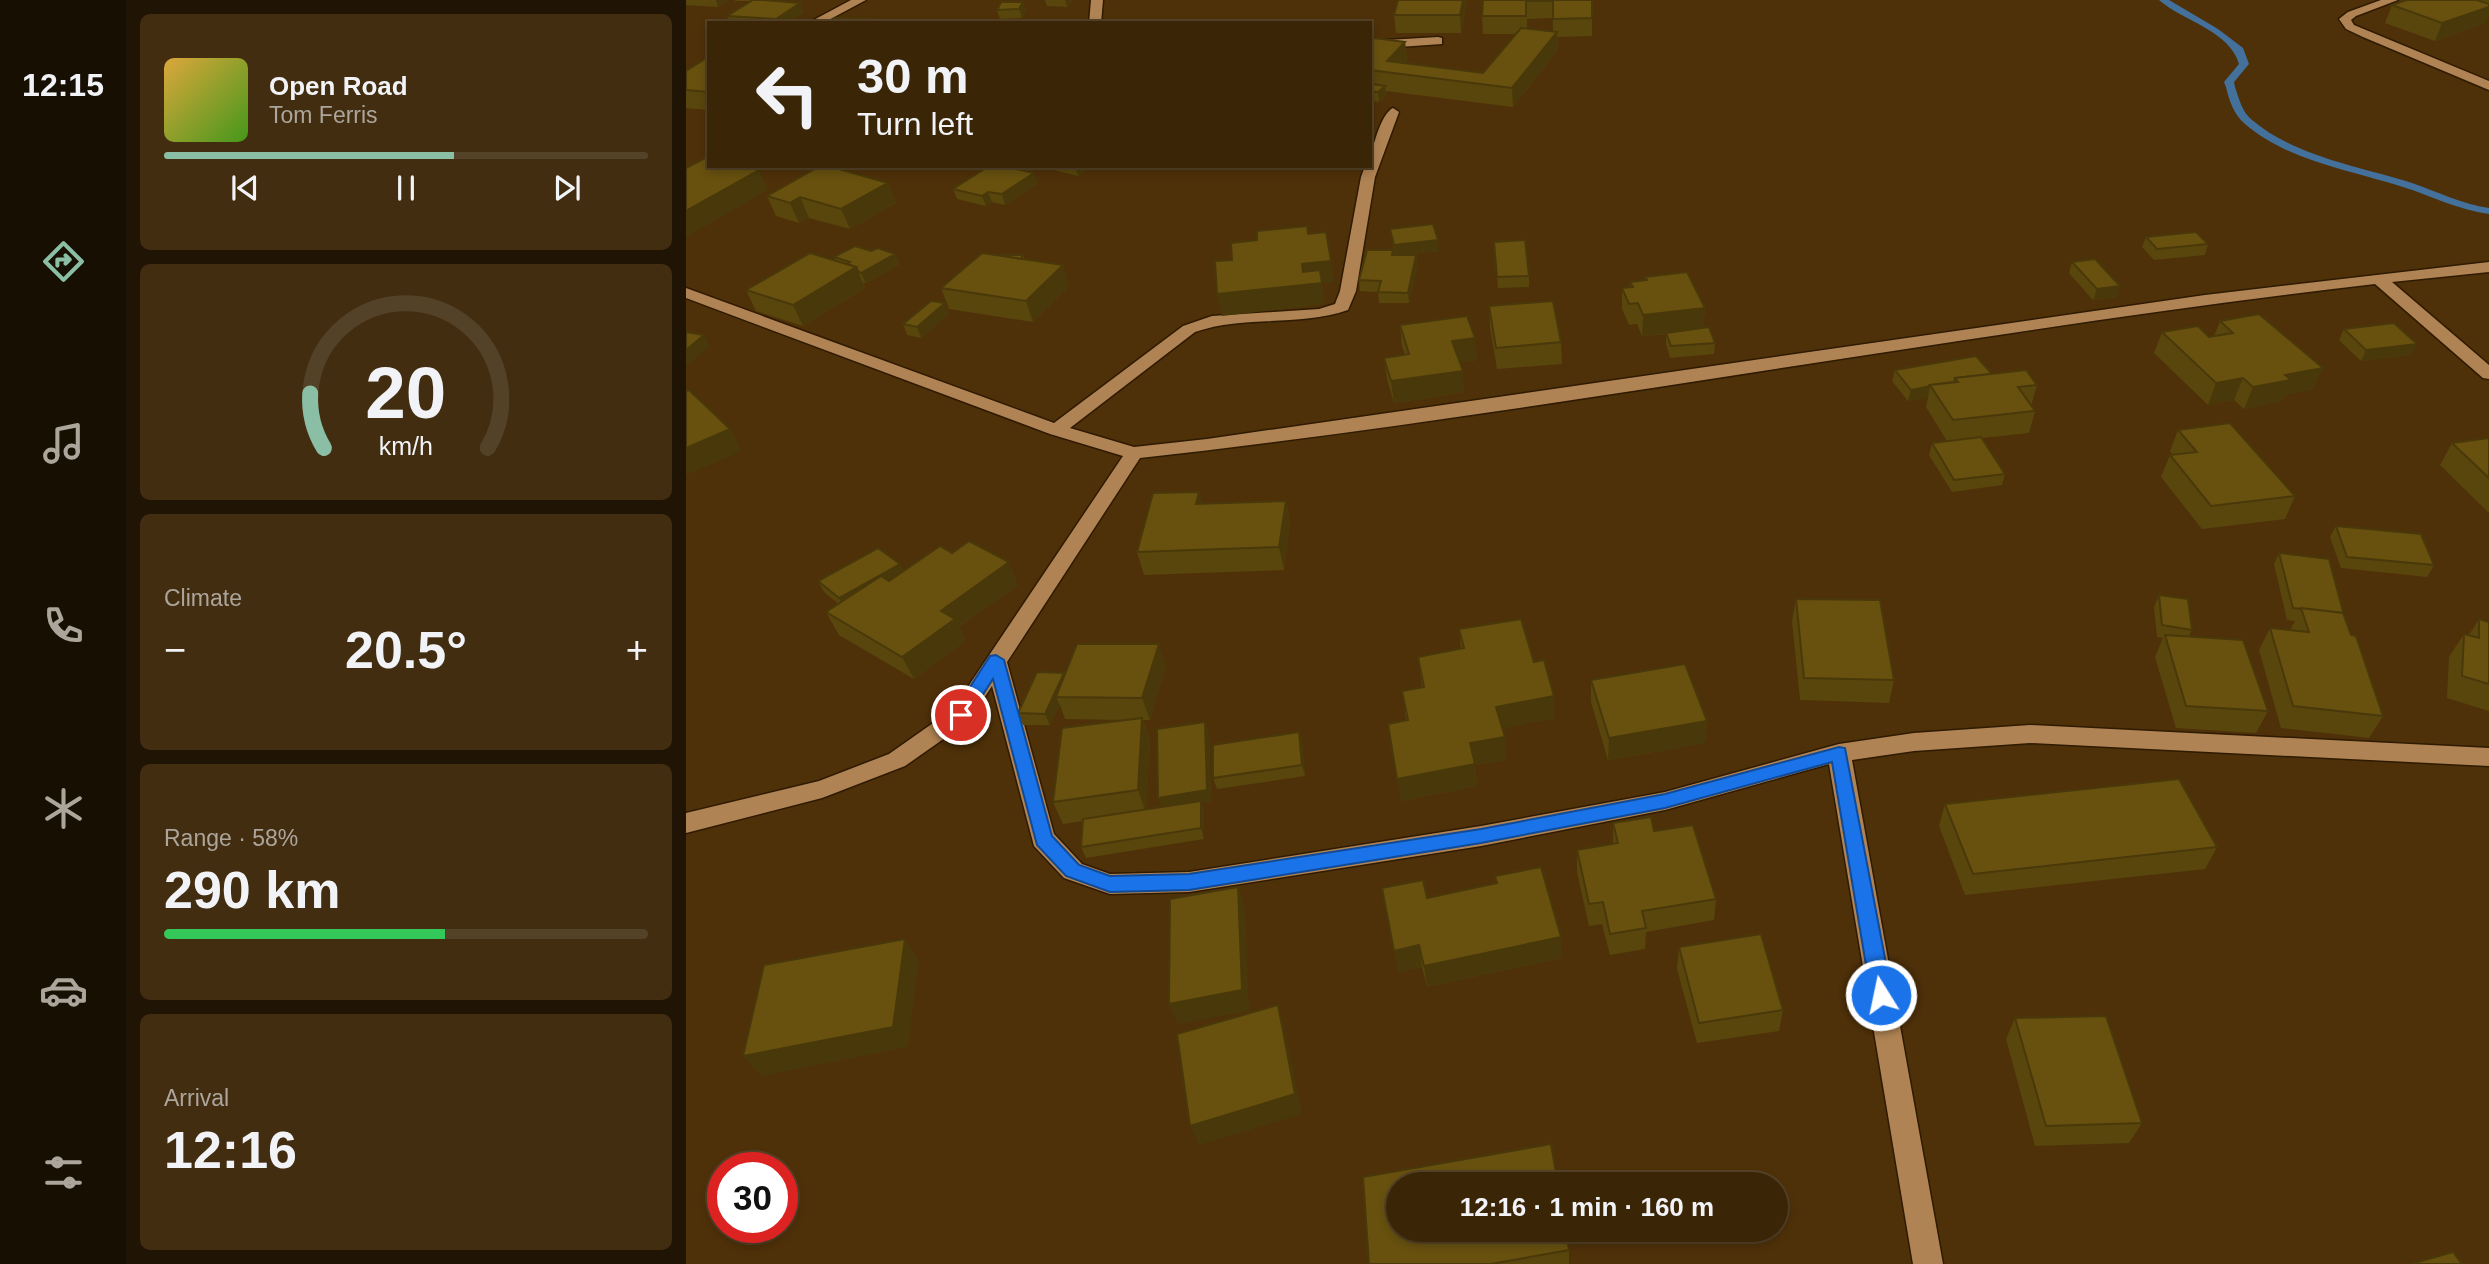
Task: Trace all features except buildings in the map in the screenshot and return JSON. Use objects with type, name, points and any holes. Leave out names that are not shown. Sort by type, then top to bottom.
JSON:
[{"type":"street","points":[[818,21],[860,0]]},
{"type":"street","points":[[1095,21],[1097,0]]},
{"type":"street","points":[[2392,0],[2352,13],[2346,19],[2350,27],[2489,86]]},
{"type":"street","points":[[1372,45],[1438,41]]},
{"type":"street","points":[[1372,166],[1392,112]]},
{"type":"street","points":[[1056,430],[1189,329],[1212,321],[1321,314],[1342,307],[1348,291],[1371,168]]},
{"type":"street","points":[[686,293],[1056,430],[1134,453],[1220,443],[2020,327],[2378,278],[2489,267]]},
{"type":"street","points":[[2378,278],[2489,374]]},
{"type":"street","points":[[686,823],[822,789],[897,760],[961,715],[1134,453]]},
{"type":"street","points":[[996,660],[1044,839],[1073,871],[1110,884],[1189,882],[1481,836],[1665,801],[1839,753],[1914,743],[2030,734],[2489,757]]},
{"type":"street","points":[[1839,753],[1928,1264]]},
{"type":"waterway","points":[[2163,0],[2215,31],[2240,50],[2244,64],[2229,82],[2230,87],[2244,118],[2263,133],[2282,144],[2323,160],[2407,185],[2457,204],[2489,211]]},
{"type":"route","points":[[961,715],[996,660],[1044,839],[1073,871],[1110,884],[1189,882],[1481,836],[1665,801],[1839,753],[1881,995]]}]
